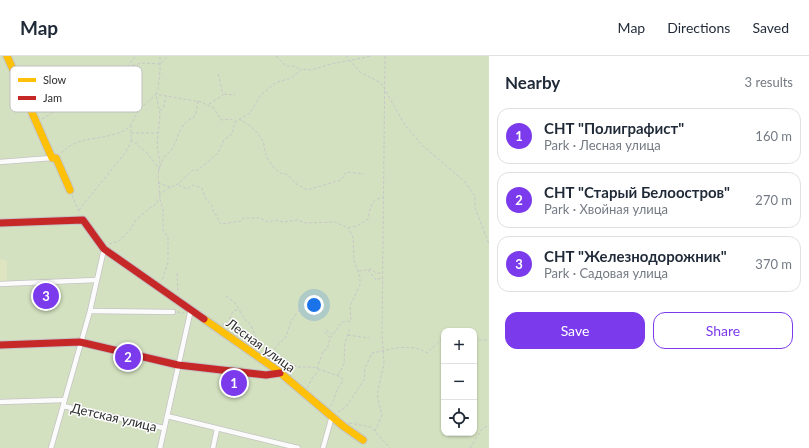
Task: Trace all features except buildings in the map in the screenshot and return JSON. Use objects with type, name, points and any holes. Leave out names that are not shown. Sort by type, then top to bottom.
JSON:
[{"type":"street","points":[[7,56],[11,66]]},
{"type":"street","points":[[32,112],[70,190]]},
{"type":"street","points":[[0,162],[55,159]]},
{"type":"street","points":[[0,223],[83,220]]},
{"type":"street","name":"Лесная улица","points":[[83,220],[104,249],[179,300],[190,311],[216,327],[280,373],[341,424],[363,440]]},
{"type":"street","points":[[51,448],[90,310],[104,249]]},
{"type":"street","points":[[0,284],[96,280]]},
{"type":"street","points":[[90,310],[173,312]]},
{"type":"street","points":[[160,448],[190,311]]},
{"type":"street","points":[[0,345],[80,342],[178,365],[266,375],[280,373]]},
{"type":"street","points":[[0,402],[64,400]]},
{"type":"street","name":"Детская улица","points":[[63,406],[164,428]]},
{"type":"street","points":[[323,448],[330,414]]},
{"type":"street","points":[[167,416],[298,448]]},
{"type":"street","points":[[213,448],[217,429]]},
{"type":"path","points":[[128,66],[136,56]]},
{"type":"path","points":[[142,107],[156,94],[158,89],[160,56]]},
{"type":"path","points":[[133,66],[142,63],[160,64],[168,56]]},
{"type":"path","points":[[276,56],[286,66],[293,66],[301,70],[311,70],[331,64],[372,56]]},
{"type":"path","points":[[346,56],[360,72],[372,78],[385,88],[405,125],[422,145],[464,181],[475,196],[475,208],[489,244]]},
{"type":"path","points":[[375,431],[382,415],[377,394],[384,364],[382,273],[385,56]]},
{"type":"path","points":[[159,195],[170,187],[178,184],[193,170],[198,170],[218,154],[224,140],[232,134],[235,122],[250,113],[260,96],[275,83],[291,78],[301,70]]},
{"type":"path","points":[[218,73],[223,94]]},
{"type":"path","points":[[156,94],[198,100],[214,108],[221,120],[231,119],[235,122]]},
{"type":"path","points":[[156,94],[160,111],[157,146],[160,161],[158,183],[159,195],[163,210],[164,234],[168,238],[168,262],[160,287]]},
{"type":"path","points":[[223,94],[235,95]]},
{"type":"path","points":[[208,104],[222,97],[223,94]]},
{"type":"path","points":[[160,111],[164,106],[166,96]]},
{"type":"path","points":[[158,171],[165,156],[174,146],[185,122],[189,118],[193,118],[196,113],[198,100]]},
{"type":"path","points":[[36,122],[53,112]]},
{"type":"path","points":[[78,210],[125,153],[131,142],[130,138],[132,124],[138,112]]},
{"type":"path","points":[[239,119],[257,132],[264,141],[266,155],[274,167],[282,174],[287,174],[295,183],[307,190],[341,180],[346,172],[364,174]]},
{"type":"path","points":[[55,159],[65,149],[82,140],[121,132],[132,124]]},
{"type":"path","points":[[131,133],[158,133]]},
{"type":"path","points":[[130,138],[155,162],[159,168]]},
{"type":"path","points":[[155,162],[160,161]]},
{"type":"path","points":[[158,183],[170,187]]},
{"type":"path","points":[[178,184],[187,189],[193,185],[202,188],[206,199],[213,206],[213,211],[221,224],[241,221],[244,218],[260,218],[268,222],[276,220],[284,222],[297,220],[306,223],[335,222],[348,228],[353,237],[354,261],[358,272],[360,285],[350,306],[351,321],[342,322],[332,334],[328,349],[322,351],[318,370],[313,376],[305,393]]},
{"type":"path","points":[[70,190],[83,220]]},
{"type":"path","points":[[104,249],[110,243],[118,241],[123,237],[136,220],[150,207],[155,205],[160,197]]},
{"type":"path","points":[[348,228],[361,224],[368,219],[372,203],[378,198],[383,198]]},
{"type":"path","points":[[358,272],[368,269],[376,273],[382,273]]},
{"type":"path","points":[[368,269],[376,280],[382,277]]},
{"type":"path","points":[[177,273],[179,300]]},
{"type":"path","points":[[226,296],[235,303],[251,325],[257,340],[262,347],[297,367],[310,367],[341,377],[343,382],[336,390],[335,400],[330,414]]},
{"type":"path","points":[[216,327],[228,322],[233,311],[239,309]]},
{"type":"path","points":[[274,355],[274,349],[286,337],[291,321],[300,309]]},
{"type":"path","points":[[173,312],[190,311]]},
{"type":"path","points":[[337,375],[344,364],[345,343],[350,328]]},
{"type":"path","points":[[330,338],[325,332],[326,330],[332,334]]},
{"type":"path","points":[[348,335],[369,338]]},
{"type":"path","points":[[330,414],[346,407],[352,399],[364,380],[365,368],[372,353],[390,348],[411,348],[427,353],[441,340]]},
{"type":"path","points":[[477,340],[489,340]]},
{"type":"path","points":[[341,424],[358,423],[371,427],[390,448]]},
{"type":"path","points":[[470,448],[482,429],[489,425]]},
{"type":"green space","points":[[0,56],[489,56],[489,448],[0,448]]},
{"type":"green space","points":[[0,259],[7,261],[7,282],[0,282]]},
{"type":"traffic: slow","points":[[7,56],[11,66]]},
{"type":"traffic: slow","points":[[32,112],[52,158],[56,158],[70,190]]},
{"type":"traffic: slow","points":[[204,319],[277,370],[343,426],[363,440]]},
{"type":"traffic: jam","points":[[0,223],[83,220],[104,249],[204,319]]},
{"type":"traffic: jam","points":[[0,345],[80,342],[178,365],[266,375],[280,373]]},
{"type":"place","name":"СНТ \"Железнодорожник\"","points":[[46,296]]},
{"type":"place","name":"СНТ \"Старый Белоостров\"","points":[[128,357]]},
{"type":"place","name":"СНТ \"Полиграфист\"","points":[[234,383]]}]
